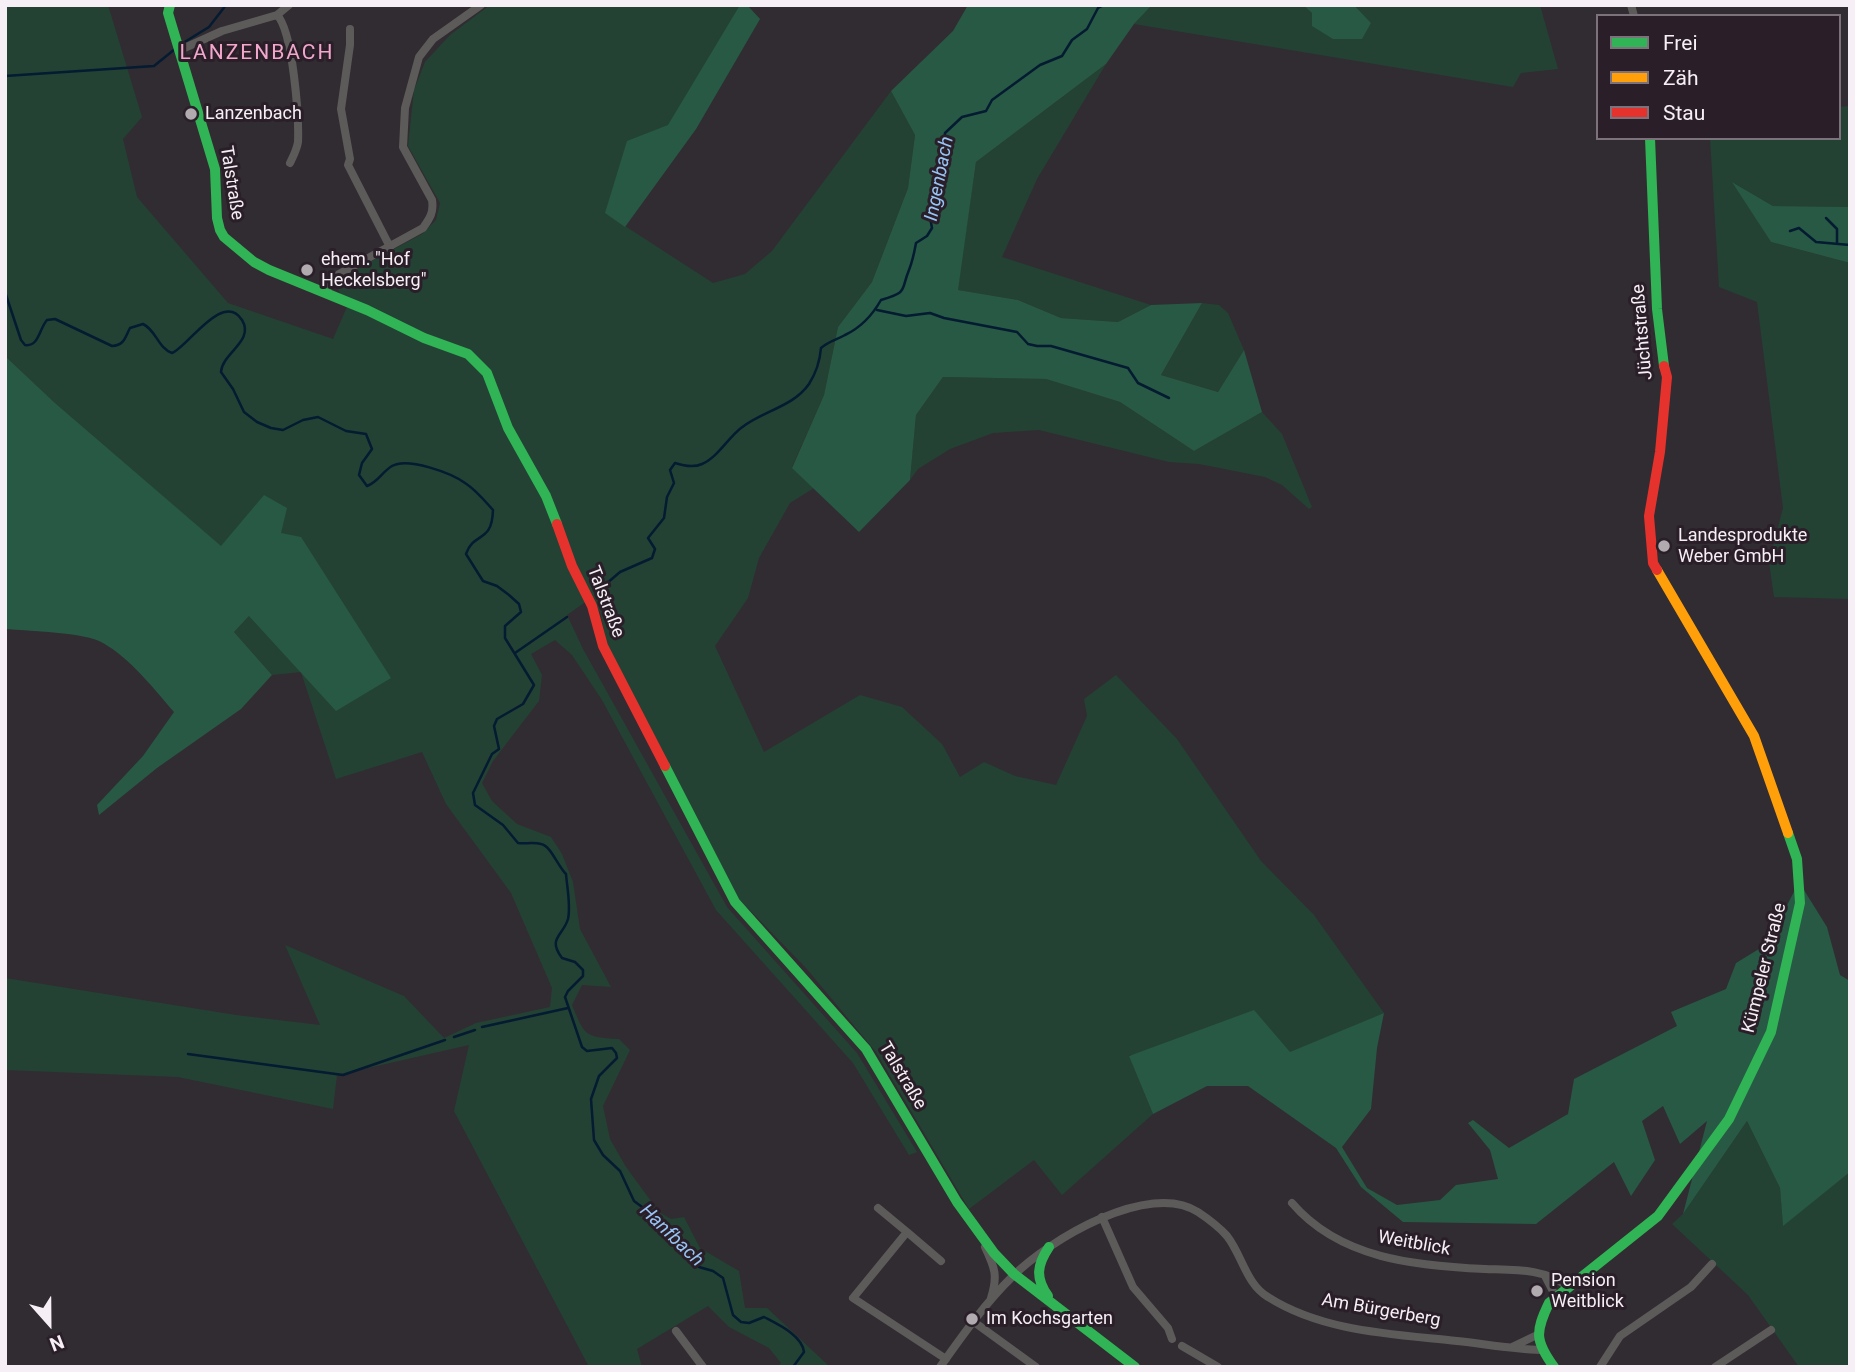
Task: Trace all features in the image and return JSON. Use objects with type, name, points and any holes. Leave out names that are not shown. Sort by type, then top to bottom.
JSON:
[{"type":"main road","name":"Talstraße","points":[[170,5],[168,13],[215,169],[217,218],[224,237],[269,270],[326,292],[424,338],[468,354],[487,373],[508,428],[546,496],[572,566],[592,606],[603,646],[735,902],[866,1049],[957,1202],[994,1252],[1014,1274],[1135,1367]]},
{"type":"main road","name":"Jüchtstraße","points":[[1650,140],[1657,309],[1662,358],[1667,377],[1660,452],[1649,516],[1653,563]]},
{"type":"main road","name":"Kümpeler Straße","points":[[1537,1335],[1539,1323],[1549,1303],[1658,1216],[1728,1119],[1772,1032],[1800,903],[1797,859],[1754,736],[1653,563]]},
{"type":"main road","points":[[1049,1247],[1039,1262],[1038,1275],[1044,1291],[1057,1307]]},
{"type":"main road","points":[[1537,1335],[1541,1350],[1554,1367]]},
{"type":"street","points":[[180,50],[222,31],[277,15],[289,5]]},
{"type":"street","points":[[326,292],[339,274],[423,228],[434,209],[432,200],[403,147],[405,108],[419,57],[433,39],[481,5]]},
{"type":"street","points":[[277,15],[284,22],[289,37],[296,102],[298,145],[290,163]]},
{"type":"street","points":[[350,29],[341,109],[351,159],[348,165],[390,247]]},
{"type":"street","name":"Am Bürgerberg","points":[[940,1367],[1014,1274],[1049,1247],[1101,1217],[1143,1204],[1166,1203],[1197,1211],[1227,1236],[1252,1282],[1266,1296],[1323,1323],[1404,1336],[1541,1350]]},
{"type":"street","name":"Weitblick","points":[[1292,1203],[1303,1216],[1321,1229],[1377,1256],[1401,1262],[1461,1268],[1530,1270],[1568,1287]]},
{"type":"street","points":[[878,1208],[941,1261]]},
{"type":"street","points":[[1101,1217],[1133,1287],[1168,1328],[1172,1339]]},
{"type":"street","points":[[975,1228],[996,1272],[989,1304]]},
{"type":"street","points":[[907,1232],[853,1298],[946,1359]]},
{"type":"street","points":[[1600,1367],[1620,1336],[1691,1287],[1712,1264]]},
{"type":"street","points":[[1545,1276],[1556,1297]]},
{"type":"street","points":[[974,1322],[1036,1367]]},
{"type":"street","points":[[1714,1367],[1771,1330]]},
{"type":"street","points":[[676,1331],[704,1367]]},
{"type":"street","points":[[1513,1347],[1537,1335]]},
{"type":"street","points":[[1182,1346],[1218,1367]]},
{"type":"green space","points":[[5,5],[108,5],[142,117],[123,139],[137,197],[228,303],[333,339],[347,307],[336,285],[340,278],[422,234],[436,220],[440,203],[408,146],[414,90],[425,62],[450,35],[490,5],[747,5],[760,19],[696,129],[625,226],[713,283],[745,274],[772,251],[891,91],[915,135],[908,188],[872,282],[838,327],[824,395],[792,467],[814,488],[790,503],[759,558],[748,598],[715,646],[764,752],[860,695],[902,707],[942,744],[960,777],[984,762],[1015,776],[1056,785],[1087,716],[1084,699],[1116,675],[1177,739],[1261,861],[1314,915],[1384,1013],[1290,1053],[1129,1055],[1153,1114],[1062,1195],[1034,1160],[969,1209],[876,1052],[806,968],[739,899],[608,650],[600,612],[591,598],[567,615],[583,649],[727,907],[857,1053],[917,1152],[909,1155],[853,1063],[716,910],[602,700],[572,655],[555,640],[531,654],[542,675],[539,701],[493,761],[482,783],[492,801],[517,824],[551,837],[562,854],[573,882],[580,929],[611,987],[582,985],[572,1005],[587,1033],[619,1039],[630,1050],[603,1106],[610,1139],[626,1167],[659,1212],[671,1219],[684,1217],[700,1248],[739,1271],[745,1308],[767,1308],[830,1367],[777,1367],[781,1363],[769,1348],[729,1327],[708,1306],[637,1349],[642,1367],[589,1367],[454,1111],[469,1045],[337,1075],[333,1109],[178,1077],[5,1070],[5,978],[236,1015],[320,1025],[285,945],[404,996],[444,1038],[476,1023],[550,1007],[552,988],[511,893],[446,804],[422,752],[336,779],[301,672],[272,675],[234,632],[249,616],[281,533],[264,496],[221,547],[5,356]]},
{"type":"green space","points":[[740,5],[747,5],[760,19],[696,129],[625,227],[605,213],[627,141],[668,125]]},
{"type":"green space","points":[[968,5],[1152,5],[1134,24],[1106,64],[976,162],[958,290],[1018,300],[1061,318],[1118,322],[1151,305],[1202,303],[1161,375],[1218,392],[1244,350],[1262,412],[1194,451],[1120,402],[1046,379],[943,377],[916,415],[910,480],[859,532],[792,468],[824,395],[838,327],[872,282],[908,188],[915,135],[891,91],[953,31]]},
{"type":"green space","points":[[1152,5],[1303,5],[1312,13],[1371,23],[1354,5],[1540,5],[1558,69],[1521,73],[1513,87],[1134,24]]},
{"type":"green space","points":[[1303,5],[1354,5],[1371,23],[1362,39],[1333,39],[1312,26],[1312,13]]},
{"type":"green space","points":[[1106,64],[1037,179],[1002,257],[1151,305],[1118,322],[1061,318],[1018,300],[957,290],[976,162]]},
{"type":"green space","points":[[1850,106],[1850,207],[1773,206],[1734,183],[1771,242],[1850,263],[1850,599],[1774,597],[1769,562],[1783,508],[1757,302],[1719,287],[1710,140],[1841,140],[1841,107]]},
{"type":"green space","points":[[1732,182],[1773,206],[1850,207],[1850,263],[1771,242]]},
{"type":"green space","points":[[1202,303],[1219,305],[1228,313],[1244,350],[1218,392],[1161,375]]},
{"type":"green space","points":[[5,356],[55,403],[221,546],[264,495],[287,508],[281,533],[301,537],[391,678],[336,711],[249,616],[234,632],[272,675],[241,709],[157,768],[99,815],[97,805],[143,756],[174,712],[132,666],[95,639],[70,634],[5,629]]},
{"type":"green space","points":[[943,377],[1046,379],[1120,402],[1194,451],[1262,412],[1282,434],[1312,507],[1309,509],[1282,485],[1265,477],[1199,464],[1169,462],[1039,430],[993,433],[950,449],[918,469],[910,480],[916,415]]},
{"type":"green space","points":[[1799,882],[1827,927],[1840,975],[1850,981],[1850,1172],[1783,1226],[1780,1188],[1747,1121],[1683,1214],[1707,1121],[1680,1144],[1663,1106],[1642,1121],[1655,1160],[1631,1196],[1614,1162],[1536,1224],[1403,1222],[1361,1187],[1336,1148],[1248,1086],[1207,1086],[1153,1114],[1129,1056],[1254,1010],[1290,1052],[1384,1013],[1377,1048],[1371,1109],[1342,1147],[1367,1188],[1397,1205],[1440,1200],[1456,1185],[1498,1179],[1490,1150],[1468,1123],[1473,1120],[1509,1148],[1568,1114],[1574,1079],[1677,1026],[1671,1012],[1726,989],[1736,963],[1767,944]]},
{"type":"green space","points":[[1747,1121],[1780,1188],[1783,1225],[1850,1172],[1850,1367],[1799,1367],[1748,1295],[1672,1224],[1683,1214]]},
{"type":"waterway","points":[[183,43],[209,27],[226,5]]},
{"type":"waterway","name":"Ingenbach","points":[[599,590],[620,572],[652,558],[655,549],[648,538],[664,518],[667,497],[674,483],[670,470],[675,463],[692,466],[707,461],[749,422],[795,398],[809,384],[821,348],[856,329],[881,300],[902,290],[916,243],[927,236],[932,228],[930,217],[940,199],[945,133],[962,117],[986,111],[992,100],[1040,65],[1062,56],[1072,40],[1087,29],[1098,8],[1104,5]]},
{"type":"waterway","points":[[5,76],[154,66],[175,49]]},
{"type":"waterway","points":[[1826,218],[1837,229],[1837,244]]},
{"type":"waterway","points":[[1790,231],[1799,228],[1816,242],[1850,245]]},
{"type":"waterway","name":"Hanfbach","points":[[5,292],[25,345],[36,340],[47,320],[55,319],[112,346],[122,342],[130,328],[143,324],[163,347],[172,353],[215,316],[225,312],[234,313],[242,320],[244,334],[221,372],[244,412],[257,422],[283,430],[303,420],[318,417],[346,431],[366,434],[372,449],[362,463],[359,475],[367,486],[392,466],[408,463],[440,471],[458,479],[473,489],[493,510],[492,521],[486,533],[473,542],[466,554],[483,581],[497,586],[519,604],[521,612],[505,626],[505,638],[534,685],[523,704],[497,719],[494,726],[499,749],[492,754],[473,793],[475,805],[503,825],[518,843],[545,845],[566,874],[569,914],[556,946],[562,958],[575,962],[583,970],[583,976],[565,997],[582,1047],[587,1051],[612,1048],[617,1058],[599,1076],[591,1099],[594,1140],[603,1155],[620,1171],[634,1201],[657,1218],[699,1267],[713,1271],[723,1278],[733,1315],[741,1322],[749,1323],[764,1317],[799,1340],[804,1352],[793,1367]]},
{"type":"waterway","points":[[877,310],[906,316],[930,313],[1017,332],[1028,344],[1051,346],[1128,368],[1138,383],[1169,398]]},
{"type":"waterway","name":"Ingenbach","points":[[515,653],[567,617]]},
{"type":"waterway","points":[[482,1027],[568,1008]]},
{"type":"waterway","points":[[454,1037],[475,1030]]},
{"type":"waterway","points":[[188,1054],[343,1075],[445,1040]]},
{"type":"traffic: fast","points":[[170,5],[168,13],[215,169],[217,218],[224,237],[254,262],[269,270],[367,310],[424,338],[468,354],[487,373],[508,428],[546,496],[557,524]]},
{"type":"traffic: fast","points":[[1650,140],[1657,309],[1664,366]]},
{"type":"traffic: fast","points":[[665,766],[735,902],[866,1049],[957,1202],[994,1253],[1014,1274],[1135,1367]]},
{"type":"traffic: fast","points":[[1554,1367],[1543,1350],[1539,1336],[1541,1322],[1549,1303],[1658,1216],[1729,1119],[1771,1032],[1800,903],[1797,859],[1788,833]]},
{"type":"traffic: fast","points":[[1048,1296],[1039,1272],[1049,1247]]},
{"type":"traffic: slow","points":[[1657,570],[1754,736],[1788,833]]},
{"type":"traffic: jam","points":[[1657,570],[1653,563],[1649,516],[1660,452],[1667,377],[1664,366]]},
{"type":"traffic: jam","points":[[557,524],[572,566],[592,606],[603,646],[665,766]]},
{"type":"place","name":"Lanzenbach","points":[[191,114]]},
{"type":"place","name":"ehem. \"Hof Heckelsberg\"","points":[[307,270]]},
{"type":"place","name":"Landesprodukte Weber GmbH","points":[[1664,546]]},
{"type":"place","name":"Pension Weitblick","points":[[1537,1291]]},
{"type":"place","name":"Im Kochsgarten","points":[[972,1319]]},
{"type":"district","name":"LANZENBACH","points":[[257,54]]}]
